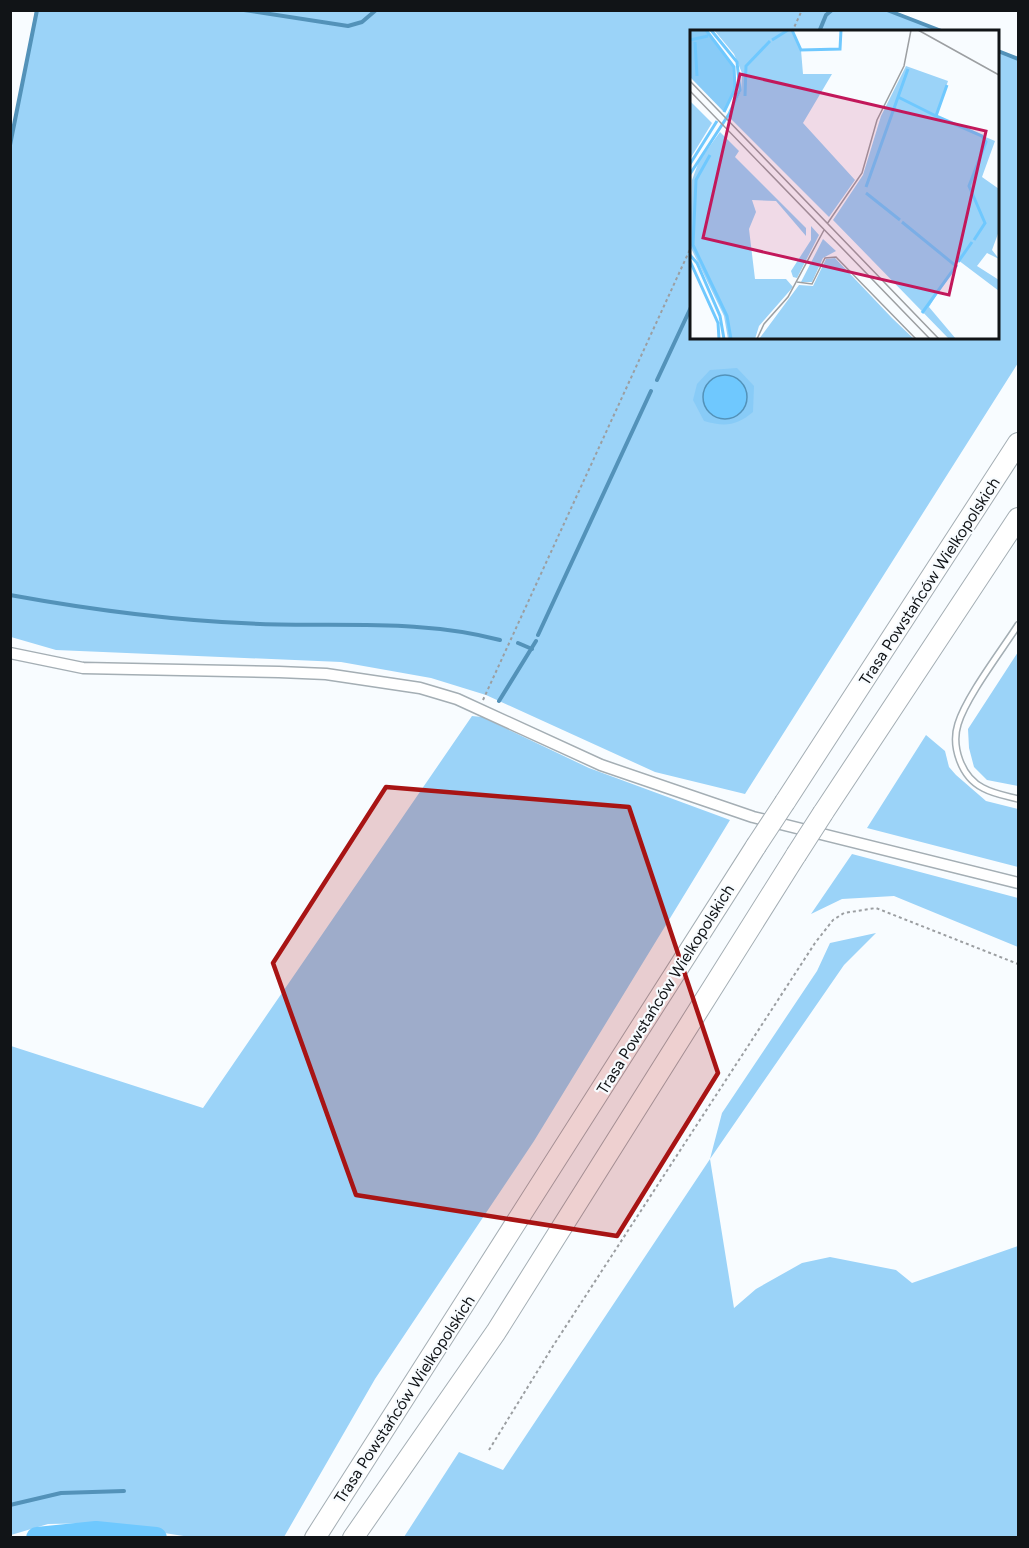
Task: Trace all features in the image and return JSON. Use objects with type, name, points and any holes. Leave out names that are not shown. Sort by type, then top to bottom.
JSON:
[{"type":"highway","name":"Trasa Powstańców Wielkopolskich","points":[[315,1538],[756,846],[1018,443]]},
{"type":"highway","name":"Trasa Powstańców Wielkopolskich","points":[[358,1529],[496,1332],[796,855],[1018,518]]},
{"type":"street","points":[[10,653],[83,668],[326,674],[420,688],[480,708],[601,765],[753,817],[1018,883]]},
{"type":"lane","points":[[1018,625],[959,720],[956,733],[959,760],[973,780],[982,788],[1018,799]]},
{"type":"path","points":[[793,30],[802,10]]},
{"type":"path","points":[[480,708],[690,249]]},
{"type":"path","points":[[489,1450],[605,1264],[815,943],[833,920],[844,913],[855,910],[887,910],[1018,964]]},
{"type":"highlighted area","points":[[386,787],[629,807],[718,1073],[617,1236],[356,1195],[273,963]]},
{"type":"shaded area","points":[[887,10],[941,30],[690,30],[690,339],[999,339],[999,51],[1018,59],[1018,363],[745,794],[655,772],[486,695],[431,678],[341,662],[56,650],[11,637],[10,145],[35,11]]},
{"type":"shaded area","points":[[737,368],[754,386],[753,412],[736,423],[718,424],[704,421],[693,400],[697,384],[710,370]]},
{"type":"shaded area","points":[[725,375],[740,382],[747,397],[740,412],[725,419],[710,412],[703,397],[710,382]]},
{"type":"shaded area","points":[[1018,652],[1018,786],[987,780],[974,767],[969,748],[968,729]]},
{"type":"shaded area","points":[[472,716],[482,717],[589,768],[730,820],[534,1141],[375,1379],[284,1537],[190,1537],[100,1523],[48,1524],[11,1535],[11,1046],[203,1108]]},
{"type":"shaded area","points":[[926,735],[945,751],[949,767],[956,775],[986,801],[1018,809],[1018,867],[867,828]]},
{"type":"shaded area","points":[[852,854],[1018,898],[1018,947],[894,896],[842,899],[811,914]]},
{"type":"shaded area","points":[[876,933],[844,965],[710,1159],[722,1113],[817,971],[830,943]]},
{"type":"shaded area","points":[[710,1159],[734,1308],[756,1289],[802,1263],[830,1257],[896,1270],[912,1283],[1018,1246],[1018,1537],[404,1537],[459,1452],[503,1470]]},
{"type":"waterway","points":[[10,145],[37,10]]},
{"type":"waterway","points":[[244,10],[348,26],[362,22],[376,10]]},
{"type":"waterway","points":[[820,30],[826,15],[832,10]]},
{"type":"waterway","points":[[887,10],[939,30]]},
{"type":"waterway","points":[[999,51],[1018,59]]},
{"type":"waterway","points":[[657,380],[690,309]]},
{"type":"waterway","points":[[538,635],[651,391]]},
{"type":"waterway","points":[[10,595],[103,610],[229,623],[411,626],[471,633],[500,640]]},
{"type":"waterway","points":[[499,701],[536,641]]},
{"type":"waterway","points":[[518,643],[532,649]]},
{"type":"waterway","points":[[10,1505],[61,1493],[124,1491]]},
{"type":"waterway","points":[[37,1538],[96,1532],[156,1538]]}]
